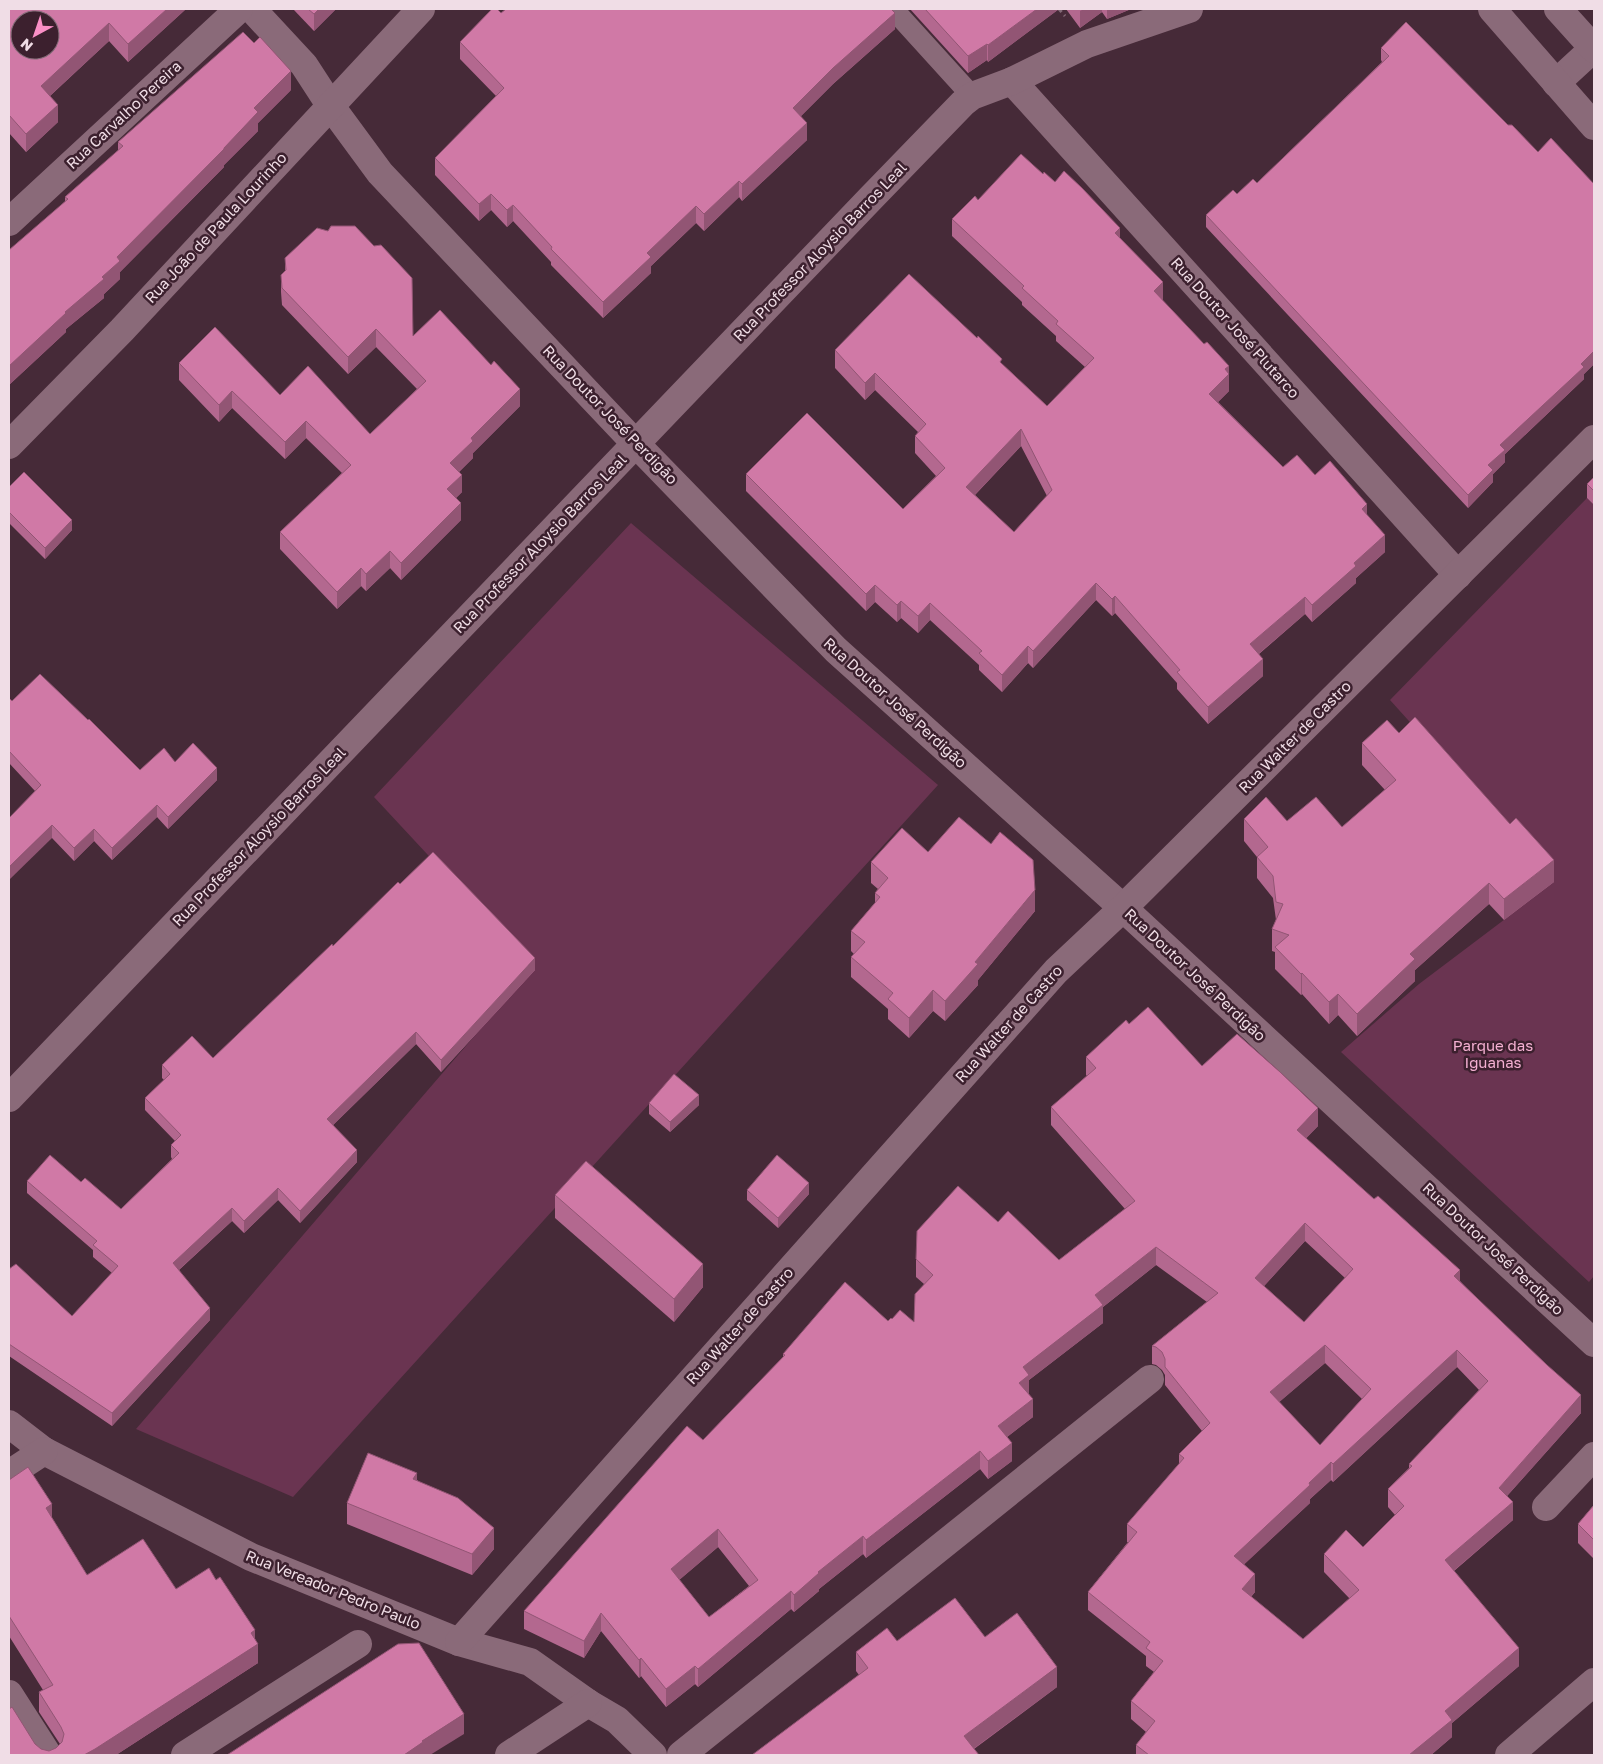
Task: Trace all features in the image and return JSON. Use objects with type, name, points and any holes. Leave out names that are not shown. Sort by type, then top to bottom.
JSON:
[{"type":"street","name":"Rua Carvalho Pereira","points":[[9,222],[239,9]]},
{"type":"street","name":"Rua Doutor José Perdigão","points":[[252,9],[304,65],[330,105],[380,173],[636,444],[836,650],[1123,908],[1594,1342]]},
{"type":"street","name":"Rua João de Paula Lourinho","points":[[9,445],[122,330],[421,9]]},
{"type":"street","name":"Rua Professor Aloysio Barros Leal","points":[[9,1098],[876,192],[972,96],[1012,81],[1087,44],[1189,9]]},
{"type":"street","points":[[1492,9],[1594,126]]},
{"type":"street","points":[[1556,83],[1594,48],[1558,9]]},
{"type":"street","name":"Rua Doutor José Plutarco","points":[[1012,81],[1458,575]]},
{"type":"street","name":"Rua Walter de Castro","points":[[459,1642],[1056,971],[1123,908],[1594,438]]},
{"type":"street","points":[[681,1755],[1150,1379]]},
{"type":"street","name":"Rua Vereador Pedro Paulo","points":[[9,1424],[44,1451],[251,1557],[459,1642],[530,1662],[588,1703],[617,1720],[652,1755]]},
{"type":"street","points":[[9,1474],[44,1451]]},
{"type":"street","points":[[1546,1507],[1594,1456]]},
{"type":"street","points":[[185,1755],[358,1644]]},
{"type":"street","points":[[1509,1755],[1594,1682]]},
{"type":"street","points":[[9,1694],[48,1755]]},
{"type":"street","points":[[509,1755],[588,1703]]},
{"type":"lane","points":[[893,9],[972,96]]},
{"type":"green space","name":"Parque das Iguanas","points":[[1587,498],[1594,505],[1594,1276],[1589,1282],[1341,1052],[1419,984],[1554,882],[1390,700]]},
{"type":"green space","points":[[631,523],[938,785],[293,1497],[136,1429],[533,968],[374,797]]},
{"type":"building","points":[[9,9],[167,9],[128,44],[109,23],[41,86],[58,105],[26,134],[9,115]]},
{"type":"building","points":[[308,9],[319,9],[314,14]]},
{"type":"building","points":[[492,9],[497,9],[501,13],[506,9],[891,9],[895,13],[833,68],[793,108],[807,123],[742,184],[739,181],[704,214],[696,206],[647,253],[651,257],[603,302],[551,249],[552,247],[513,205],[507,210],[491,194],[479,204],[435,158],[504,88],[460,42]]},
{"type":"building","points":[[925,9],[1037,9],[988,45],[968,56]]},
{"type":"building","points":[[1406,22],[1508,125],[1512,125],[1538,152],[1551,138],[1594,184],[1594,351],[1581,364],[1584,367],[1500,445],[1505,450],[1488,465],[1493,470],[1468,495],[1206,215],[1233,190],[1237,194],[1253,179],[1257,183],[1389,56],[1381,48]]},
{"type":"building","points":[[243,32],[254,43],[260,37],[291,71],[254,108],[258,112],[224,149],[117,257],[120,261],[102,277],[104,279],[65,312],[9,366],[9,250],[68,199],[65,197],[123,146],[118,142]]},
{"type":"building","points":[[1021,154],[1055,182],[1064,171],[1120,228],[1115,233],[1163,282],[1154,291],[1204,344],[1207,342],[1229,366],[1225,369],[1229,374],[1209,394],[1283,467],[1297,455],[1315,475],[1330,461],[1367,504],[1362,509],[1385,535],[1354,563],[1356,566],[1312,605],[1305,597],[1250,644],[1263,659],[1208,707],[1177,672],[1180,670],[1115,596],[1112,599],[1096,583],[1033,651],[1028,646],[1002,675],[979,653],[982,651],[930,603],[918,616],[901,601],[897,605],[875,585],[866,594],[746,474],[807,413],[903,509],[945,468],[915,436],[926,424],[875,373],[865,383],[835,350],[909,274],[977,338],[978,336],[1002,359],[1000,362],[1047,406],[1094,358],[1056,324],[1058,321],[1022,288],[1024,286],[952,219],[975,196],[978,200]],"holes":[[[1021,429],[1052,490],[1014,532],[966,487]]]},
{"type":"building","points":[[331,226],[355,226],[374,246],[381,245],[412,278],[413,336],[440,310],[491,365],[494,361],[520,389],[471,438],[473,441],[450,463],[462,475],[447,489],[461,503],[401,563],[390,551],[366,574],[361,568],[337,592],[280,532],[351,465],[306,421],[285,442],[232,391],[219,405],[179,363],[215,327],[280,395],[308,366],[370,434],[426,381],[376,329],[348,357],[282,288],[281,275],[286,270],[285,258],[317,228],[328,231]]},
{"type":"building","points":[[24,472],[72,520],[45,548],[9,512],[9,487]]},
{"type":"building","points":[[1594,477],[1594,491],[1587,484]]},
{"type":"building","points":[[40,674],[140,770],[164,748],[175,762],[193,743],[217,768],[168,817],[157,805],[112,848],[94,829],[74,848],[52,825],[9,867],[9,818],[41,785],[9,751],[9,698],[12,701]]},
{"type":"building","points":[[1415,717],[1510,824],[1516,818],[1554,860],[1504,899],[1489,883],[1410,954],[1415,959],[1357,1014],[1338,994],[1329,1002],[1275,947],[1289,935],[1272,929],[1283,904],[1276,902],[1273,876],[1257,857],[1268,847],[1244,819],[1266,797],[1287,821],[1316,797],[1342,827],[1396,780],[1362,743],[1387,720],[1399,733]]},
{"type":"building","points":[[959,817],[991,844],[1000,832],[1033,860],[1035,890],[975,962],[978,964],[945,1001],[933,990],[909,1018],[888,999],[893,993],[851,957],[865,942],[851,931],[880,897],[875,893],[888,878],[871,862],[902,828],[928,852]]},
{"type":"building","points":[[433,852],[535,958],[441,1060],[416,1032],[327,1119],[357,1150],[300,1211],[278,1188],[244,1221],[232,1208],[173,1263],[210,1308],[112,1413],[9,1344],[9,1269],[16,1264],[72,1316],[118,1266],[93,1245],[97,1241],[27,1181],[50,1155],[81,1182],[85,1178],[121,1209],[179,1153],[171,1145],[181,1135],[145,1098],[170,1074],[162,1065],[192,1036],[213,1058],[332,944],[333,946],[398,882],[400,884]]},
{"type":"building","points":[[1148,1007],[1202,1066],[1237,1034],[1318,1108],[1297,1130],[1374,1199],[1378,1196],[1460,1270],[1454,1276],[1581,1395],[1499,1488],[1513,1502],[1445,1560],[1519,1648],[1445,1711],[1452,1720],[1409,1755],[1149,1755],[1136,1745],[1155,1721],[1131,1701],[1163,1661],[1146,1648],[1150,1642],[1088,1592],[1137,1532],[1127,1524],[1184,1458],[1179,1454],[1210,1423],[1165,1367],[1165,1359],[1162,1352],[1152,1346],[1218,1293],[1156,1247],[1095,1295],[1103,1305],[1023,1367],[1029,1375],[1019,1383],[1033,1399],[998,1426],[1012,1443],[988,1461],[980,1451],[866,1540],[863,1536],[818,1572],[794,1595],[791,1591],[698,1669],[695,1666],[666,1689],[641,1658],[639,1660],[601,1613],[584,1641],[524,1611],[687,1426],[703,1440],[785,1355],[783,1354],[845,1282],[888,1321],[900,1310],[914,1322],[915,1294],[933,1275],[916,1259],[917,1231],[958,1186],[998,1222],[1008,1211],[1059,1260],[1135,1201],[1051,1107],[1096,1068],[1086,1057],[1126,1020],[1129,1024]],"holes":[[[1305,1223],[1353,1269],[1304,1322],[1255,1278]],[[1325,1345],[1371,1389],[1320,1445],[1270,1392]],[[1457,1350],[1488,1381],[1409,1464],[1412,1466],[1388,1489],[1404,1506],[1363,1547],[1346,1530],[1324,1554],[1359,1590],[1303,1639],[1242,1589],[1255,1574],[1234,1556],[1310,1485],[1309,1483],[1331,1462],[1333,1464]],[[718,1529],[758,1580],[709,1617],[671,1569]]]},
{"type":"building","points":[[674,1074],[699,1095],[670,1122],[649,1103]]},
{"type":"building","points":[[777,1155],[809,1183],[778,1218],[747,1190]]},
{"type":"building","points":[[586,1161],[703,1264],[674,1299],[555,1195]]},
{"type":"building","points":[[368,1453],[417,1473],[413,1479],[458,1498],[494,1528],[472,1554],[347,1503]]},
{"type":"building","points":[[28,1467],[52,1504],[46,1508],[87,1575],[143,1539],[176,1589],[209,1568],[216,1580],[220,1577],[255,1630],[251,1633],[258,1644],[84,1755],[9,1755],[9,1709],[12,1707],[35,1744],[41,1749],[49,1751],[56,1748],[62,1742],[64,1734],[39,1692],[53,1685],[9,1616],[9,1480]]},
{"type":"building","points":[[1594,1505],[1594,1540],[1578,1524]]},
{"type":"building","points":[[955,1598],[985,1637],[1017,1613],[1057,1667],[964,1736],[979,1755],[752,1755],[868,1668],[856,1652],[887,1628],[897,1641]]},
{"type":"building","points":[[419,1643],[464,1714],[404,1755],[227,1755],[398,1644]]}]
